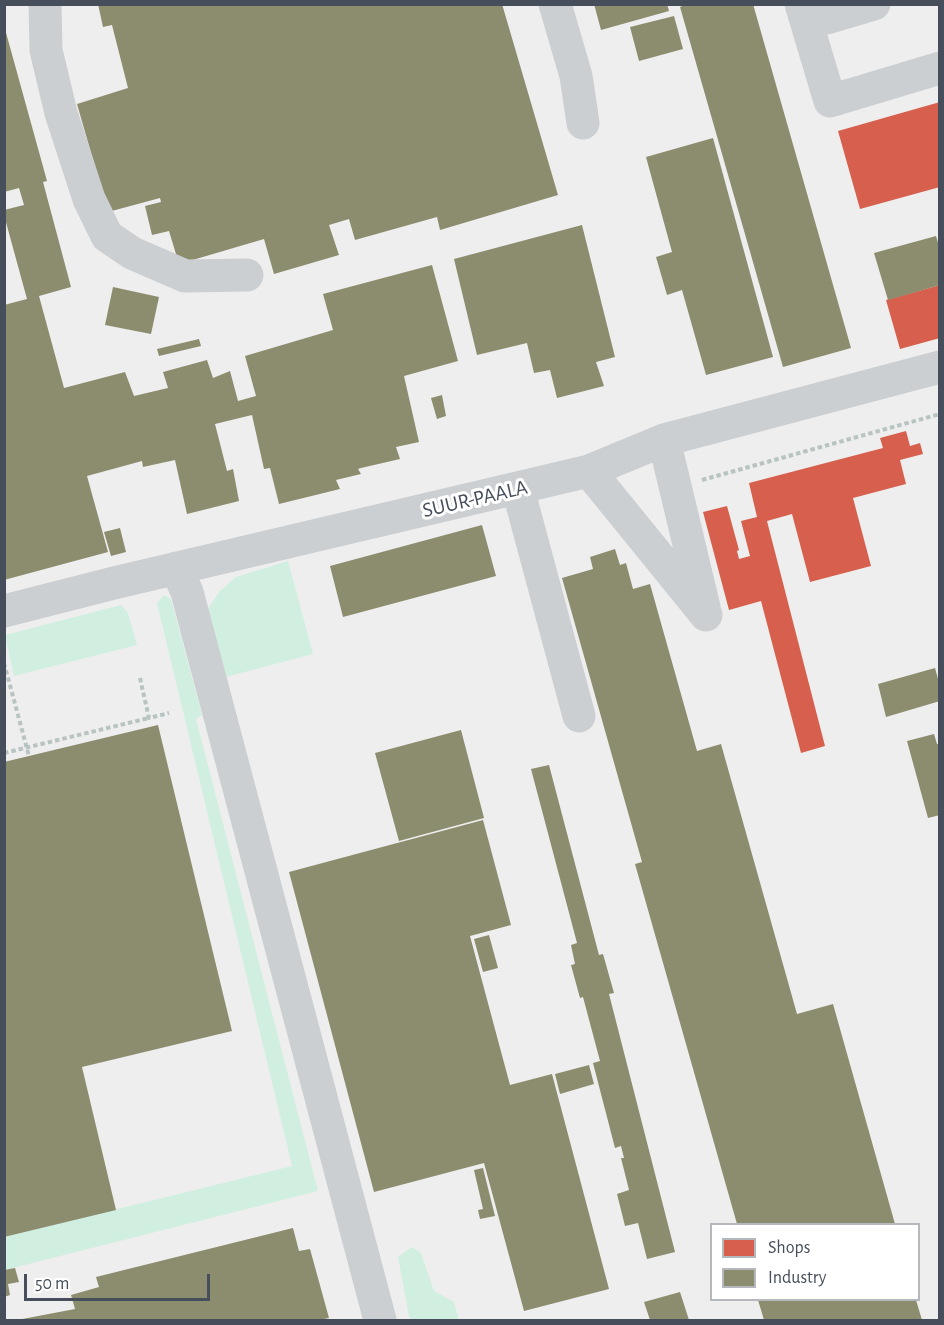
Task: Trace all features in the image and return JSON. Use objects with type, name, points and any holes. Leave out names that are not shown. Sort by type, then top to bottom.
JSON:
[{"type":"street","points":[[45,4],[46,50],[61,113],[89,200],[107,236],[132,253],[185,276],[247,275]]},
{"type":"street","points":[[555,4],[576,76],[583,123]]},
{"type":"street","points":[[801,4],[830,101],[927,77],[939,41]]},
{"type":"street","points":[[823,4],[827,18],[874,4]]},
{"type":"street","name":"SUUR-PAALA","points":[[4,612],[176,568],[589,471],[664,440],[939,367]]},
{"type":"street","points":[[589,471],[706,615],[664,440]]},
{"type":"street","points":[[518,489],[579,716]]},
{"type":"street","points":[[176,568],[187,592],[380,1320]]},
{"type":"path","points":[[676,488],[939,414]]},
{"type":"path","points":[[4,663],[30,756]]},
{"type":"path","points":[[140,678],[149,718]]},
{"type":"path","points":[[4,753],[169,713]]},
{"type":"green space","points":[[288,561],[313,654],[222,678],[207,610],[220,591],[236,577]]},
{"type":"green space","points":[[164,595],[171,599],[202,715],[196,719],[318,1191],[5,1270],[4,1237],[292,1166],[157,603]]},
{"type":"green space","points":[[121,605],[128,613],[137,645],[14,676],[5,635]]},
{"type":"green space","points":[[412,1247],[421,1253],[434,1291],[454,1302],[459,1320],[412,1320],[409,1317],[398,1257]]},
{"type":"building: Shops","points":[[940,102],[940,187],[860,209],[838,131]]},
{"type":"building: Shops","points":[[940,285],[940,338],[900,349],[886,300]]},
{"type":"building: Shops","points":[[906,431],[910,446],[920,443],[923,454],[900,460],[906,484],[853,498],[871,566],[810,582],[792,514],[767,521],[825,746],[801,753],[761,601],[729,610],[703,512],[727,506],[739,550],[737,551],[739,559],[750,556],[741,521],[757,517],[749,483],[883,448],[880,438]]},
{"type":"building: Industry","points":[[98,4],[502,4],[558,195],[440,230],[437,217],[355,240],[349,219],[329,225],[339,255],[274,274],[264,239],[179,264],[169,231],[152,235],[145,206],[161,202],[160,198],[108,212],[77,104],[128,88],[112,25],[103,27]]},
{"type":"building: Industry","points":[[594,4],[667,4],[669,11],[601,30]]},
{"type":"building: Industry","points":[[687,4],[753,4],[851,348],[783,367],[680,7]]},
{"type":"building: Industry","points":[[674,16],[683,49],[639,61],[630,27]]},
{"type":"building: Industry","points":[[5,29],[47,181],[43,182],[71,287],[39,296],[64,388],[125,372],[134,396],[168,388],[163,372],[207,360],[213,378],[230,371],[238,401],[256,396],[245,356],[333,330],[323,294],[432,265],[458,361],[404,376],[419,442],[396,447],[400,459],[361,468],[358,469],[361,474],[336,480],[340,489],[279,504],[270,468],[264,469],[252,415],[215,424],[227,471],[233,469],[239,501],[187,514],[175,460],[143,467],[142,461],[87,476],[108,552],[4,580],[4,305],[27,299],[4,215],[4,210],[24,205],[19,188],[4,192]]},
{"type":"building: Industry","points":[[713,138],[773,357],[706,375],[682,290],[667,295],[656,257],[672,252],[646,157]]},
{"type":"building: Industry","points":[[582,225],[615,357],[596,362],[604,386],[557,398],[550,370],[534,373],[527,343],[477,355],[454,259]]},
{"type":"building: Industry","points":[[936,236],[940,249],[940,285],[888,300],[874,253]]},
{"type":"building: Industry","points":[[113,287],[159,297],[151,334],[105,325]]},
{"type":"building: Industry","points":[[199,339],[201,346],[159,356],[157,349]]},
{"type":"building: Industry","points":[[442,395],[446,416],[437,419],[431,398]]},
{"type":"building: Industry","points":[[482,525],[496,576],[343,617],[330,566]]},
{"type":"building: Industry","points":[[120,528],[126,552],[111,556],[104,532]]},
{"type":"building: Industry","points":[[615,549],[620,565],[626,563],[633,589],[650,584],[697,751],[721,744],[797,1014],[833,1004],[895,1223],[737,1223],[635,864],[642,862],[562,578],[593,569],[590,557]]},
{"type":"building: Industry","points":[[935,668],[940,686],[940,701],[886,717],[878,684]]},
{"type":"building: Industry","points":[[158,725],[232,1031],[82,1067],[116,1210],[4,1237],[4,762]]},
{"type":"building: Industry","points":[[461,730],[484,818],[399,841],[375,753]]},
{"type":"building: Industry","points":[[934,734],[937,744],[940,744],[940,815],[928,818],[907,741]]},
{"type":"building: Industry","points":[[549,765],[599,955],[603,954],[614,993],[609,994],[675,1252],[647,1259],[638,1223],[625,1226],[617,1194],[629,1190],[621,1158],[624,1158],[621,1146],[615,1148],[593,1063],[600,1061],[583,997],[580,998],[571,965],[575,964],[571,945],[577,943],[531,769]]},
{"type":"building: Industry","points":[[483,820],[511,925],[470,936],[503,1059],[510,1085],[552,1074],[609,1289],[524,1311],[484,1163],[374,1192],[289,872]]},
{"type":"building: Industry","points":[[489,935],[498,968],[483,972],[474,939]]},
{"type":"building: Industry","points":[[589,1065],[594,1084],[560,1094],[555,1074]]},
{"type":"building: Industry","points":[[483,1168],[495,1216],[480,1219],[478,1210],[483,1209],[474,1170]]},
{"type":"building: Industry","points":[[293,1228],[299,1251],[310,1249],[329,1318],[319,1320],[17,1320],[75,1309],[71,1295],[99,1287],[96,1277]]},
{"type":"building: Industry","points":[[15,1268],[19,1282],[8,1284],[10,1295],[4,1297],[4,1270]]},
{"type":"building: Industry","points":[[680,1292],[689,1320],[650,1320],[644,1302]]},
{"type":"building: Industry","points":[[758,1301],[916,1301],[922,1320],[764,1320]]}]
